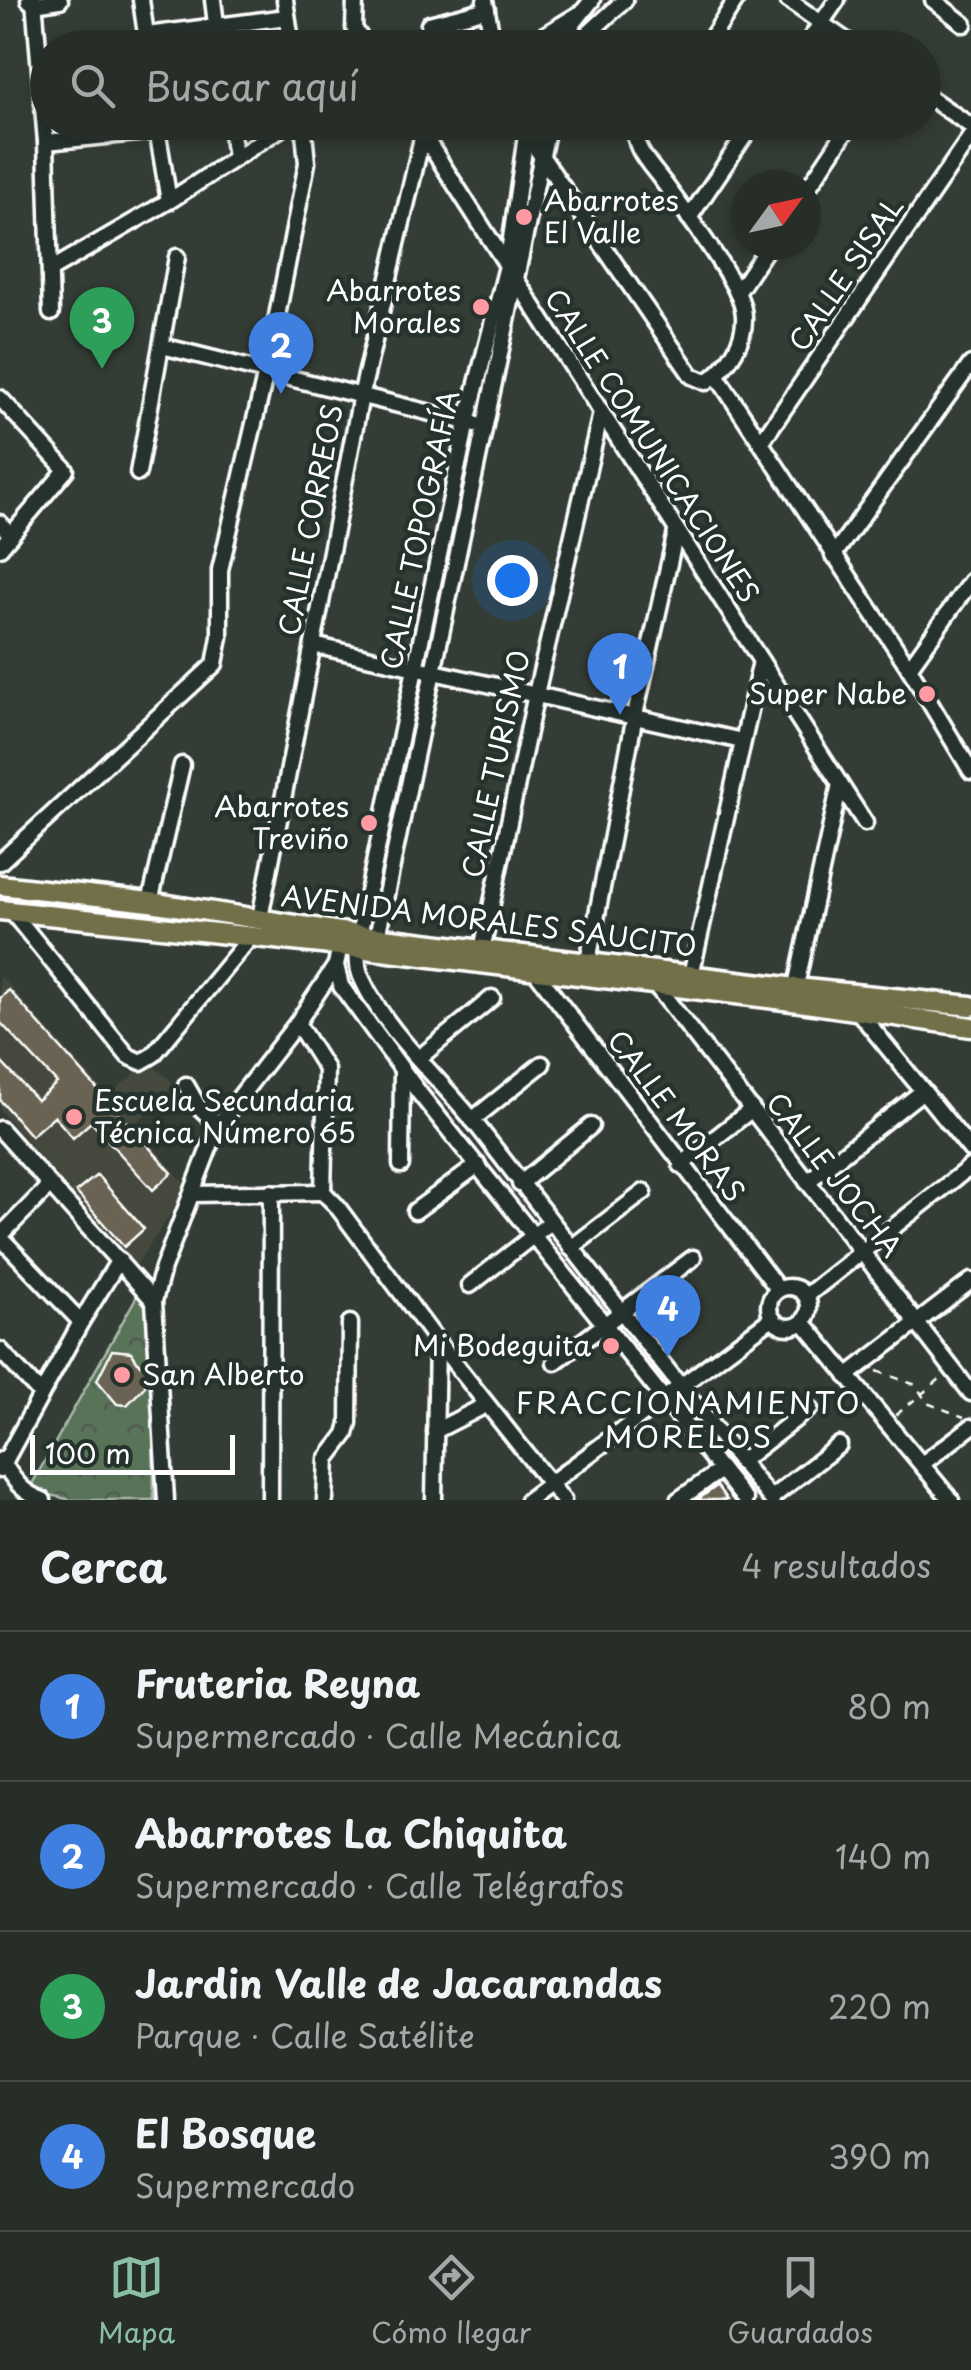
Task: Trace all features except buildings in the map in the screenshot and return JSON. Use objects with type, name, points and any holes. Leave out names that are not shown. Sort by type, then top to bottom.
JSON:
[{"type":"main road","name":"AVENIDA MORALES SAUCITO","points":[[0,885],[260,918],[354,947],[536,972],[691,975],[857,1010],[971,1028]]},
{"type":"main road","name":"AVENIDA MORALES SAUCITO","points":[[6,911],[249,939],[354,947],[482,950],[657,987],[971,1006]]},
{"type":"street","points":[[37,30],[32,1],[60,0]]},
{"type":"street","points":[[141,0],[145,30]]},
{"type":"street","points":[[213,0],[217,30]]},
{"type":"street","points":[[285,0],[289,30]]},
{"type":"street","points":[[355,0],[355,30]]},
{"type":"street","points":[[567,30],[592,0]]},
{"type":"street","points":[[717,30],[736,0]]},
{"type":"street","points":[[788,0],[831,30]]},
{"type":"street","points":[[816,30],[837,0]]},
{"type":"street","points":[[934,0],[964,24]]},
{"type":"street","points":[[592,30],[619,2]]},
{"type":"street","points":[[430,24],[486,5],[491,30]]},
{"type":"street","points":[[553,30],[579,14]]},
{"type":"street","points":[[198,30],[287,17]]},
{"type":"street","points":[[941,106],[971,126]]},
{"type":"street","name":"CALLE SISAL","points":[[762,440],[971,136]]},
{"type":"street","points":[[52,312],[46,142],[61,140]]},
{"type":"street","points":[[159,140],[169,201]]},
{"type":"street","points":[[232,140],[235,158]]},
{"type":"street","points":[[52,269],[264,140]]},
{"type":"street","points":[[0,862],[215,664],[219,650],[220,570],[266,372],[306,163],[304,140]]},
{"type":"street","name":"CALLE CORREOS","points":[[260,918],[360,396],[416,140]]},
{"type":"street","name":"CALLE COMUNICACIONES","points":[[427,140],[865,823]]},
{"type":"street","name":"CALLE TOPOGRAFÍA","points":[[354,947],[468,422],[507,266],[522,140]]},
{"type":"street","points":[[533,140],[692,376],[706,382],[717,376],[736,351],[744,311],[690,218],[635,140]]},
{"type":"street","name":"CALLE TOPOGRAFÍA","points":[[354,947],[434,672],[545,140]]},
{"type":"street","points":[[690,218],[742,140]]},
{"type":"street","points":[[820,170],[840,140]]},
{"type":"street","points":[[138,473],[176,256]]},
{"type":"street","points":[[737,293],[760,260]]},
{"type":"street","points":[[162,346],[486,426]]},
{"type":"street","points":[[833,556],[971,364]]},
{"type":"street","points":[[717,376],[762,440],[971,771]]},
{"type":"street","points":[[0,398],[66,470],[5,529],[0,548]]},
{"type":"street","name":"CALLE TURISMO","points":[[482,950],[536,694],[602,413]]},
{"type":"street","points":[[586,970],[635,715],[676,532]]},
{"type":"street","points":[[908,668],[971,581]]},
{"type":"street","points":[[313,645],[742,740]]},
{"type":"street","points":[[691,975],[761,661]]},
{"type":"street","points":[[150,902],[182,765]]},
{"type":"street","points":[[794,995],[840,784]]},
{"type":"street","points":[[6,911],[128,1056],[141,1062],[153,1055],[249,939]]},
{"type":"street","points":[[166,1500],[154,1301],[218,1125],[354,947]]},
{"type":"street","points":[[354,947],[361,978],[399,1034],[472,1120],[771,1499],[839,1446]]},
{"type":"street","points":[[354,947],[341,986],[420,1094],[745,1500]]},
{"type":"street","name":"CALLE MORAS","points":[[536,972],[778,1289]]},
{"type":"street","name":"CALLE JOCHA","points":[[657,987],[971,1393]]},
{"type":"street","points":[[420,1058],[492,998]]},
{"type":"street","points":[[857,1010],[971,1150]]},
{"type":"street","points":[[297,1023],[326,1069],[322,1192]]},
{"type":"street","points":[[472,1120],[542,1064]]},
{"type":"street","points":[[400,1165],[402,1070]]},
{"type":"street","points":[[420,1094],[439,1080]]},
{"type":"street","points":[[186,1085],[198,1106],[218,1125]]},
{"type":"street","points":[[807,1182],[923,1091]]},
{"type":"street","points":[[681,1165],[752,1109]]},
{"type":"street","points":[[520,1184],[590,1126]]},
{"type":"street","points":[[0,1129],[154,1301]]},
{"type":"street","points":[[415,1212],[478,1164]]},
{"type":"street","points":[[806,1296],[971,1166]]},
{"type":"street","points":[[49,1186],[0,1236],[80,1322]]},
{"type":"street","points":[[270,1500],[271,1192]]},
{"type":"street","points":[[193,1194],[322,1192],[336,1205],[486,1405],[563,1500]]},
{"type":"street","points":[[570,1248],[644,1192]]},
{"type":"street","points":[[470,1285],[551,1222]]},
{"type":"street","points":[[555,1362],[693,1258]]},
{"type":"street","points":[[43,1500],[28,1495],[1,1464],[119,1260]]},
{"type":"street","points":[[848,1376],[971,1281]]},
{"type":"street","points":[[791,1286],[806,1296],[809,1310],[803,1322],[783,1326],[772,1318],[769,1305],[778,1289],[791,1286]]},
{"type":"street","points":[[528,1500],[772,1318]]},
{"type":"street","points":[[803,1322],[951,1500]]},
{"type":"street","points":[[325,1500],[327,1459],[349,1423],[350,1323]]},
{"type":"street","points":[[434,1500],[437,1341]]},
{"type":"street","points":[[0,1350],[41,1394]]},
{"type":"street","points":[[435,1431],[486,1405]]},
{"type":"street","points":[[740,1462],[810,1408]]},
{"type":"street","points":[[922,1464],[971,1428]]},
{"type":"street","points":[[678,1500],[721,1470]]},
{"type":"path","points":[[861,1365],[916,1385],[927,1403],[971,1420]]},
{"type":"path","points":[[887,1422],[953,1369]]},
{"type":"shaded area","name":"Escuela Secundaria Técnica Número 65","points":[[0,976],[108,1096],[149,1062],[179,1088],[134,1124],[188,1188],[136,1265],[0,1110]]},
{"type":"green space","points":[[138,1294],[152,1305],[154,1500],[71,1500],[37,1492],[32,1484]]},
{"type":"place","name":"Abarrotes El Valle","points":[[524,217]]},
{"type":"place","name":"Abarrotes Morales","points":[[481,307]]},
{"type":"place","name":"Jardin Valle de Jacarandas","points":[[102,369]]},
{"type":"place","name":"Abarrotes La Chiquita","points":[[281,394]]},
{"type":"place","name":"Super Nabe","points":[[927,694]]},
{"type":"place","name":"Fruteria Reyna","points":[[620,715]]},
{"type":"place","name":"Abarrotes Treviño","points":[[369,823]]},
{"type":"place","name":"Escuela Secundaria Técnica Número 65","points":[[74,1117]]},
{"type":"place","name":"Mi Bodeguita","points":[[611,1346]]},
{"type":"place","name":"El Bosque","points":[[668,1357]]},
{"type":"place","name":"San Alberto","points":[[122,1375]]},
{"type":"district","name":"FRACCIONAMIENTO MORELOS","points":[[689,1421]]}]
